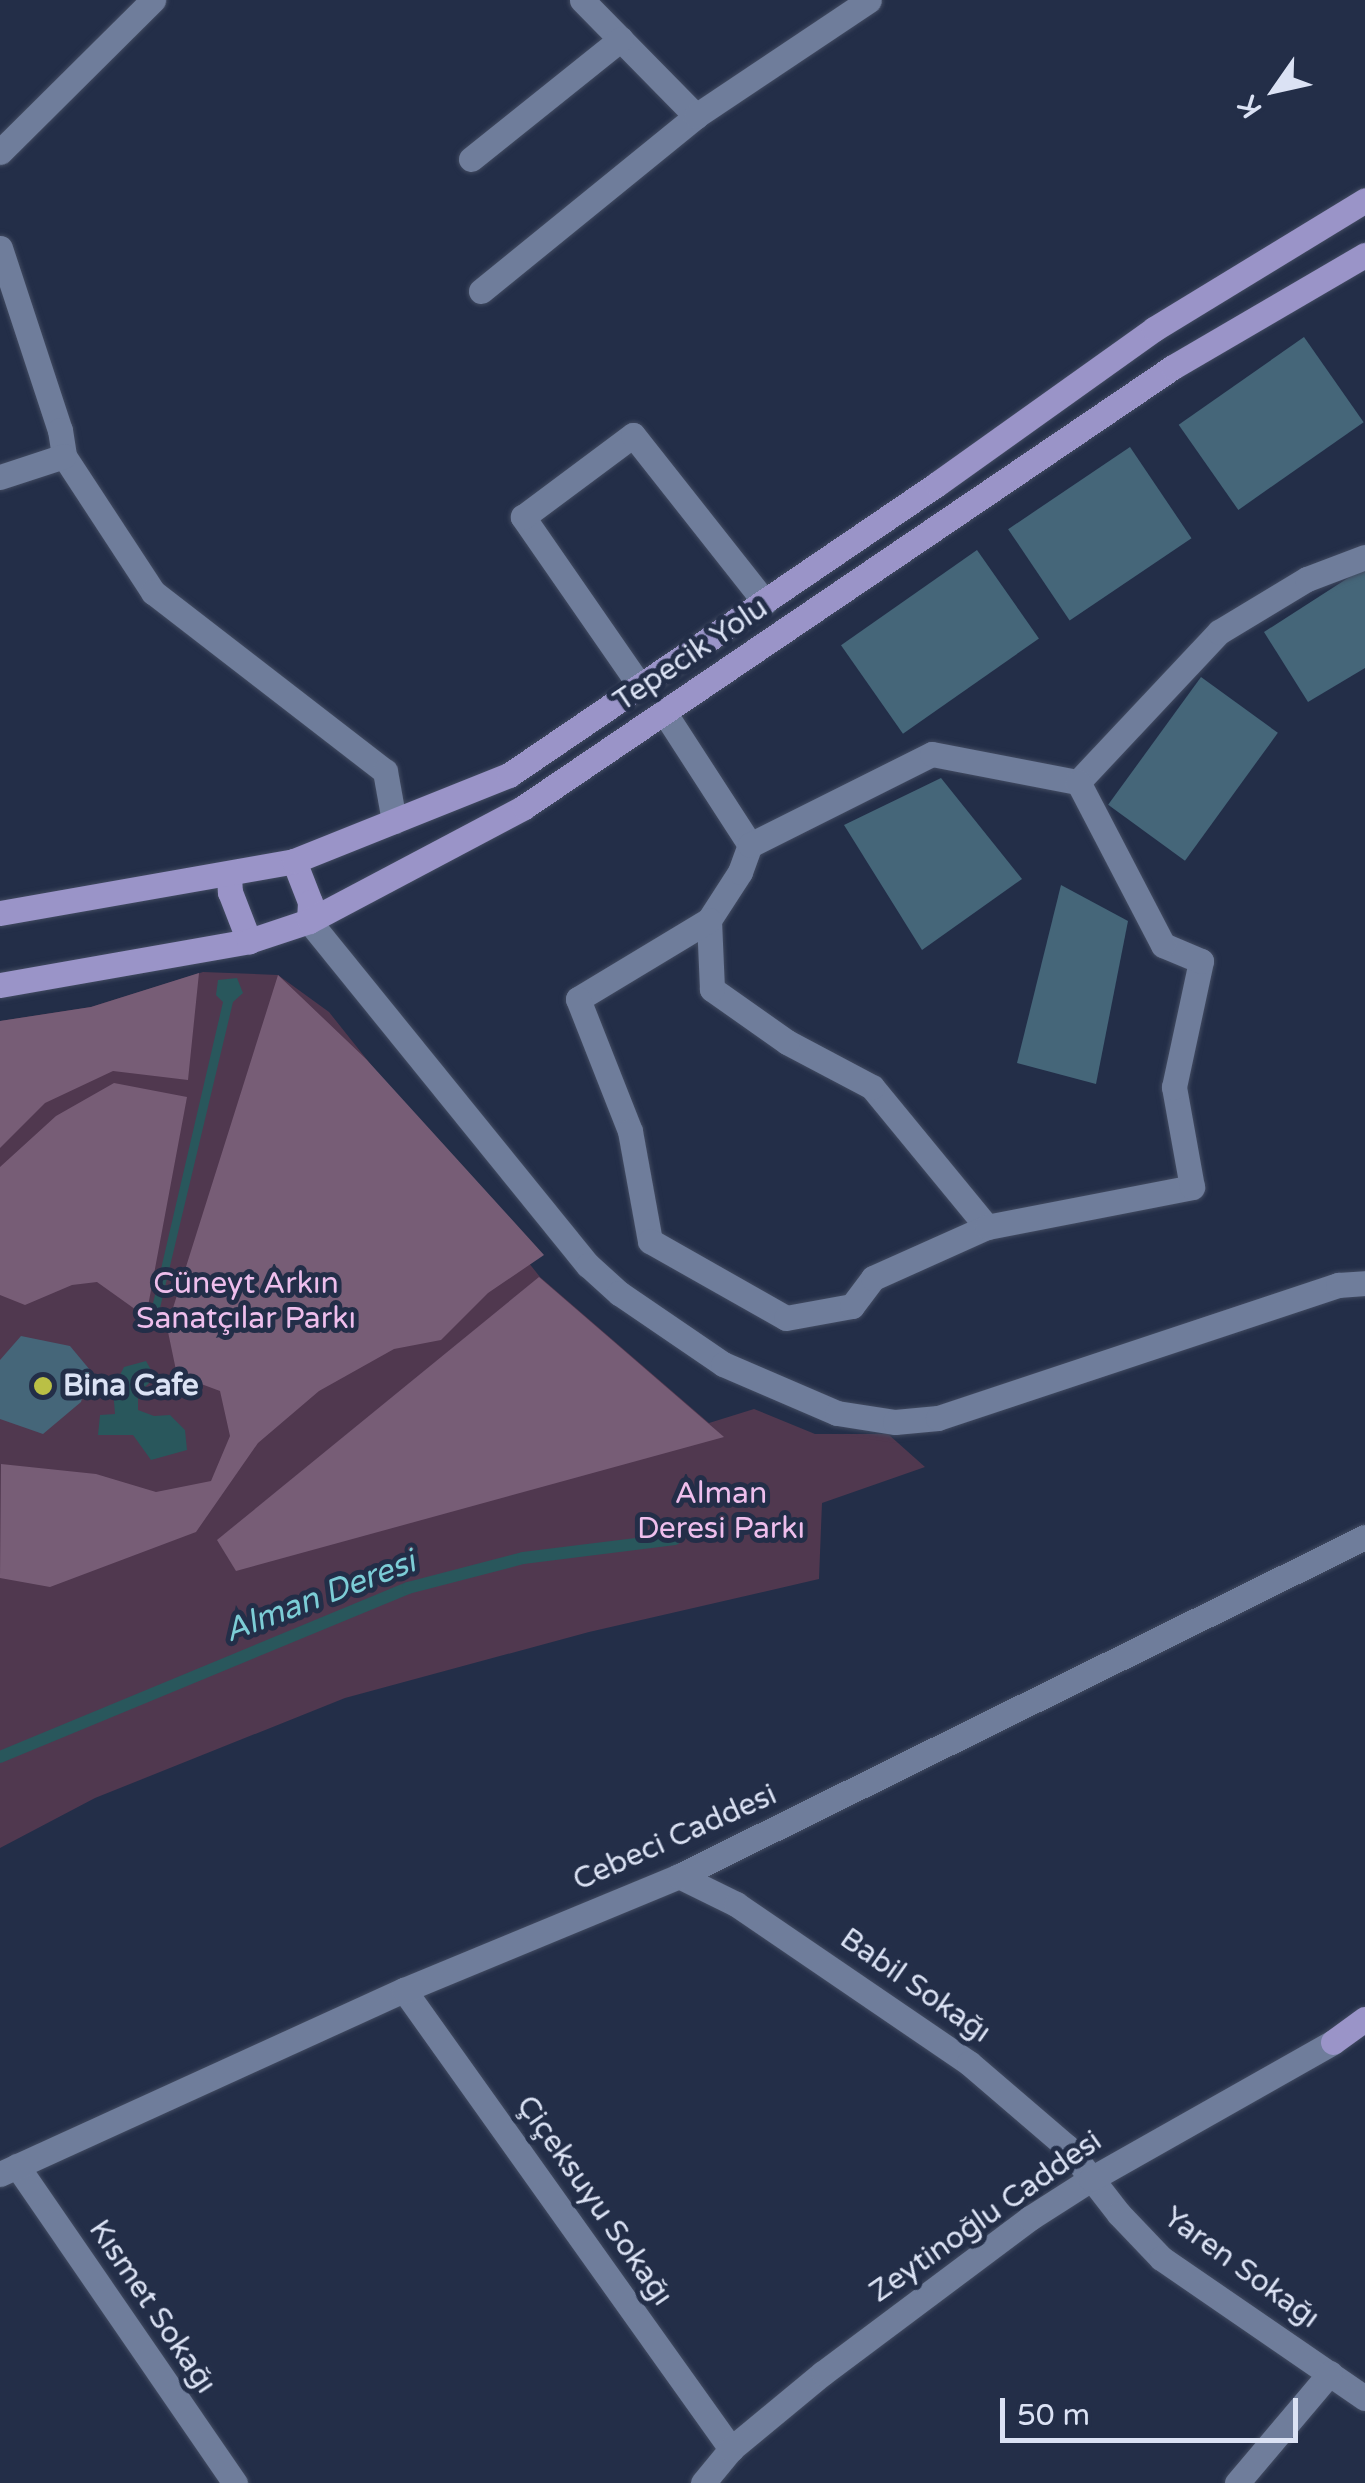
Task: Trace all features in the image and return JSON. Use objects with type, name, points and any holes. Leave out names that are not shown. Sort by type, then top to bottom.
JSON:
[{"type":"main road","name":"Tepecik Yolu","points":[[0,913],[294,861],[509,775],[1154,330],[1365,200]]},
{"type":"main road","name":"Tepecik Yolu","points":[[0,985],[249,941],[309,921],[524,808],[1174,367],[1365,255]]},
{"type":"main road","points":[[294,861],[310,902],[309,921]]},
{"type":"main road","points":[[228,875],[230,892],[249,941]]},
{"type":"main road","points":[[1333,2042],[1365,2019]]},
{"type":"main road","points":[[1333,2042],[1365,2034]]},
{"type":"street","points":[[0,152],[153,0]]},
{"type":"street","points":[[582,0],[696,116]]},
{"type":"street","points":[[482,291],[696,116],[868,0]]},
{"type":"street","points":[[471,159],[620,40]]},
{"type":"street","points":[[0,248],[60,430],[64,456],[153,592],[386,771],[394,821]]},
{"type":"street","points":[[640,686],[523,517],[633,435],[765,602]]},
{"type":"street","points":[[0,477],[64,456]]},
{"type":"street","points":[[1078,782],[1219,632],[1307,579],[1365,557]]},
{"type":"street","points":[[664,712],[750,845]]},
{"type":"street","points":[[932,754],[1078,782],[1163,945],[1202,961],[1174,1086],[1192,1186],[987,1227],[873,1278],[852,1306],[786,1318],[650,1241],[630,1131],[578,999],[709,920],[740,872],[750,845],[932,754]]},
{"type":"street","points":[[709,920],[712,989],[787,1042],[872,1087],[987,1227]]},
{"type":"street","points":[[309,921],[588,1265],[619,1294],[723,1364],[838,1413],[895,1422],[938,1418],[1338,1285],[1365,1283]]},
{"type":"street","name":"Cebeci Caddesi","points":[[8,2170],[404,1990],[678,1876],[1365,1536]]},
{"type":"street","name":"Babil Sokağı","points":[[678,1876],[736,1904],[893,2008],[1021,2103],[1067,2147],[1091,2178]]},
{"type":"street","name":"Çiçeksuyu Sokağı","points":[[404,1990],[731,2450]]},
{"type":"street","name":"Zeytinoğlu Caddesi","points":[[703,2483],[731,2450],[924,2297],[1091,2178],[1333,2042]]},
{"type":"street","name":"Kısmet Sokağı","points":[[8,2170],[235,2483]]},
{"type":"street","name":"Yaren Sokağı","points":[[1091,2178],[1161,2258],[1365,2398]]},
{"type":"street","points":[[1237,2483],[1330,2373]]},
{"type":"green space","name":"Cüneyt Arkın Sanatçılar Parkı","points":[[203,972],[278,975],[329,1012],[540,1277],[709,1423],[754,1409],[815,1434],[888,1434],[925,1467],[822,1503],[819,1579],[589,1632],[345,1698],[95,1798],[0,1848],[0,1021],[91,1007]]},
{"type":"green space","points":[[199,973],[188,1080],[113,1071],[45,1103],[0,1148],[0,1021],[91,1007]]},
{"type":"green space","points":[[278,975],[366,1059],[544,1255],[488,1293],[441,1340],[394,1349],[319,1391],[258,1443],[196,1532],[50,1587],[0,1578],[1,1464],[96,1474],[156,1492],[211,1481],[230,1436],[220,1391],[177,1375],[167,1327]]},
{"type":"green space","points":[[114,1083],[187,1097],[146,1317],[97,1282],[72,1285],[25,1305],[0,1295],[0,1167],[56,1116]]},
{"type":"green space","points":[[539,1277],[724,1437],[236,1571],[217,1540]]},
{"type":"shaded area","points":[[237,978],[243,993],[233,1002],[155,1329],[148,1325],[223,1002],[216,995],[218,980]]},
{"type":"shaded area","points":[[146,1361],[155,1377],[138,1394],[138,1410],[154,1416],[170,1415],[185,1430],[187,1450],[151,1460],[133,1435],[98,1435],[100,1415],[115,1414],[113,1389],[124,1367]]},
{"type":"building","points":[[1304,337],[1364,422],[1238,510],[1179,425]]},
{"type":"building","points":[[1130,447],[1192,538],[1070,620],[1008,529]]},
{"type":"building","points":[[977,550],[1039,638],[903,734],[841,645]]},
{"type":"building","points":[[1365,567],[1365,668],[1308,702],[1264,632]]},
{"type":"building","points":[[1201,677],[1278,733],[1185,861],[1108,805]]},
{"type":"building","points":[[941,778],[1022,879],[922,950],[844,825]]},
{"type":"building","points":[[1061,885],[1128,921],[1096,1084],[1017,1063]]},
{"type":"building","name":"Bina Cafe","points":[[21,1336],[70,1346],[90,1370],[81,1402],[43,1434],[0,1419],[0,1360]]},
{"type":"waterway","name":"Alman Deresi","points":[[0,1757],[408,1588],[523,1558],[675,1539]]},
{"type":"place","name":"Bina Cafe","points":[[43,1386]]},
{"type":"park label","name":"Alman Deresi Parkı","points":[[721,1511]]}]
